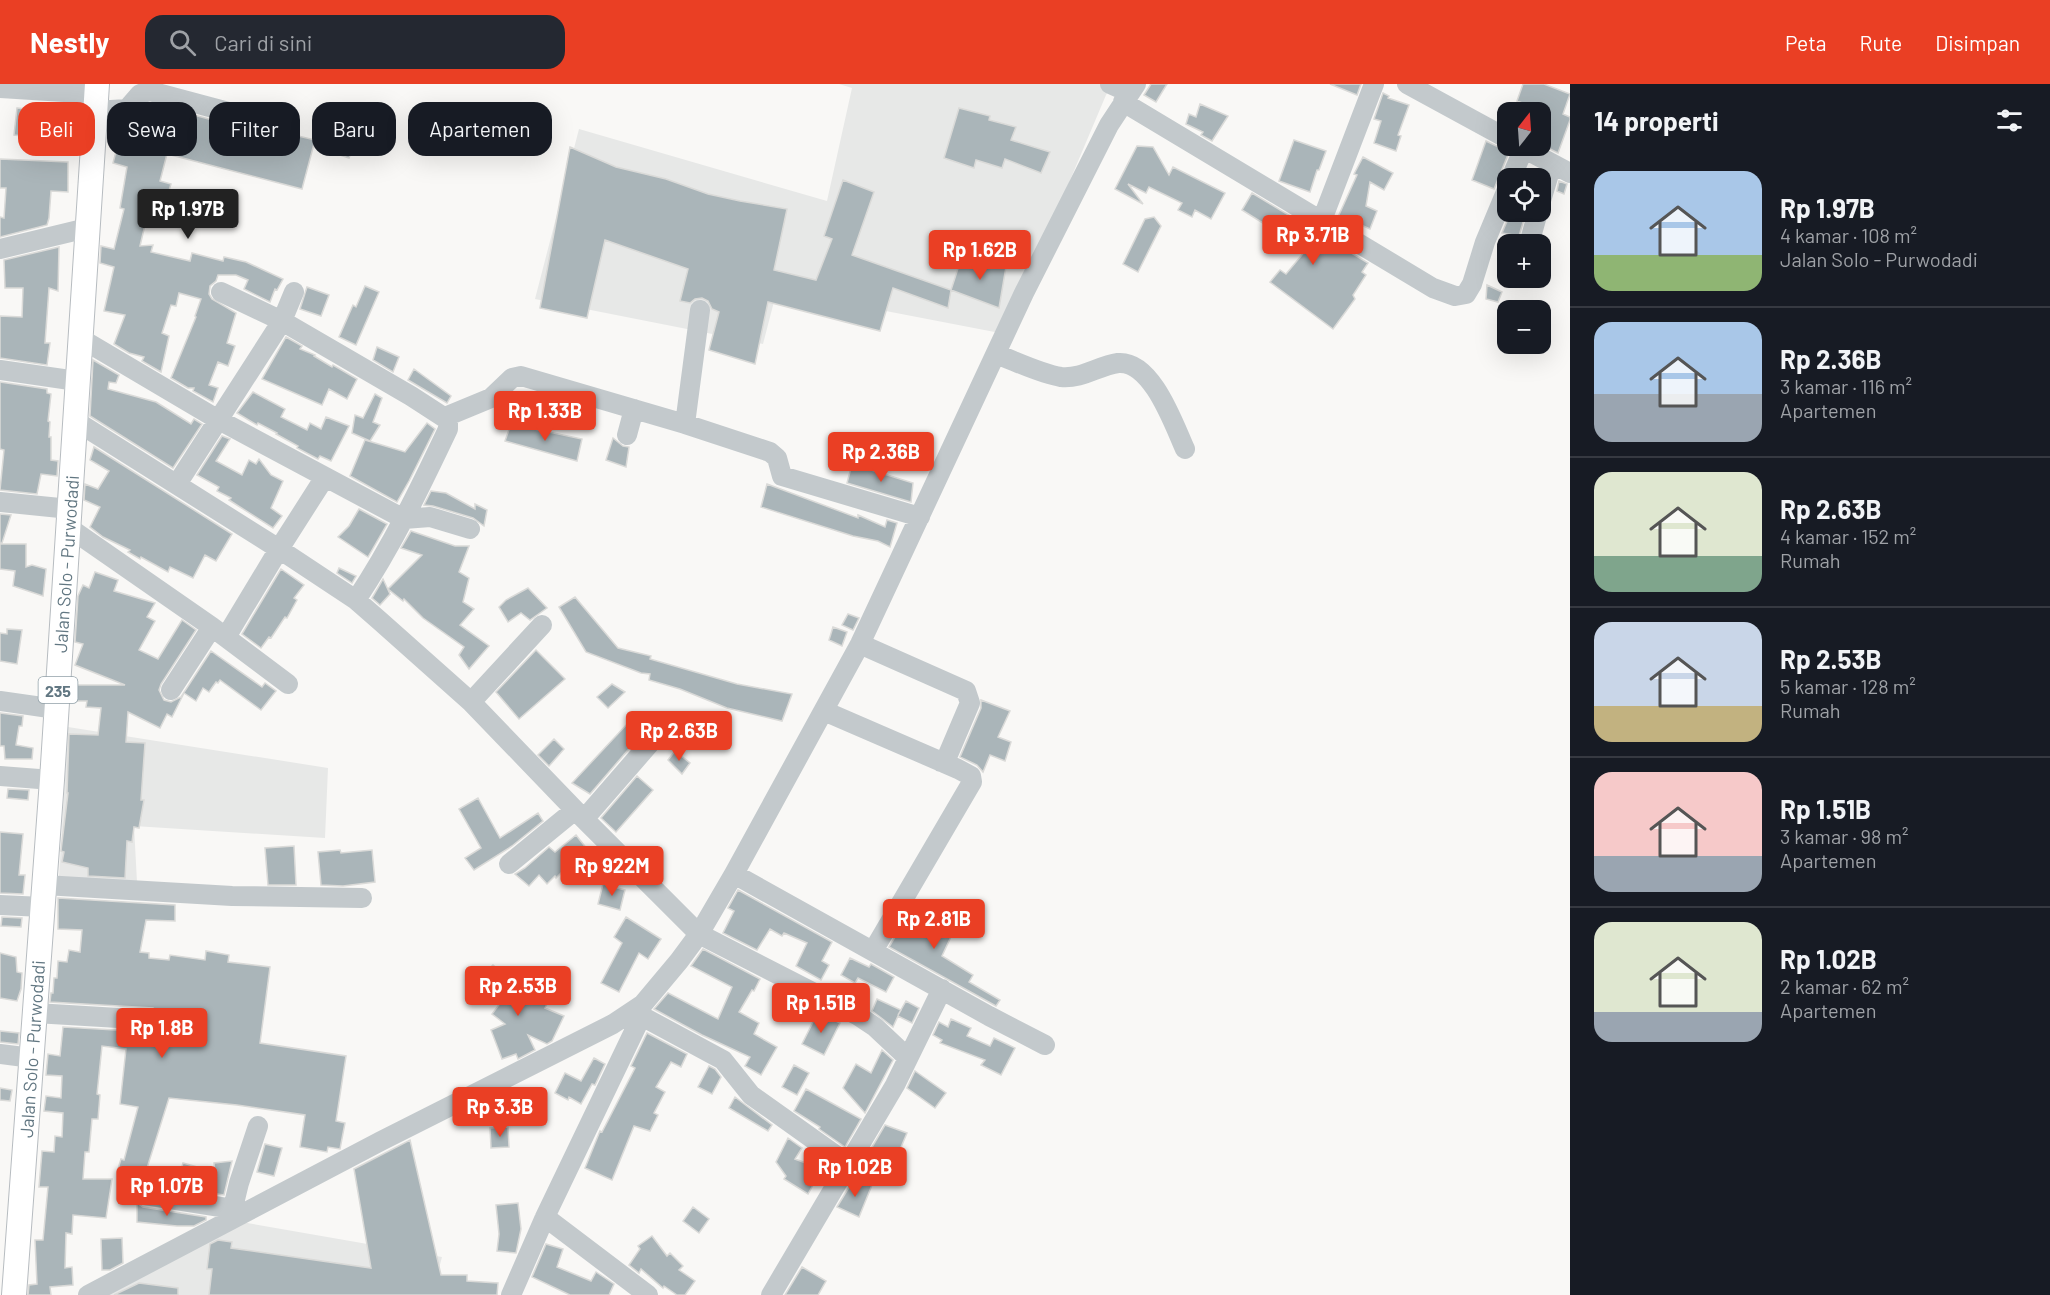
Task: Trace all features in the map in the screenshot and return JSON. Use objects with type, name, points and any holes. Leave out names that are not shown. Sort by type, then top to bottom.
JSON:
[{"type":"main road","name":"Jalan Solo - Purwodadi","points":[[14,1295],[52,780],[96,96]]},
{"type":"street","points":[[1110,84],[1130,93],[1323,220],[1433,288],[1455,296],[1466,294],[1472,284],[1485,242],[1497,214]]},
{"type":"street","points":[[1323,220],[1374,84]]},
{"type":"street","points":[[1407,84],[1497,133]]},
{"type":"street","points":[[0,88],[96,96],[127,109],[140,94],[150,92],[209,107]]},
{"type":"street","points":[[511,1295],[637,1015],[699,934],[860,644],[996,354],[1109,125],[1130,93]]},
{"type":"street","points":[[1538,156],[1570,173]]},
{"type":"street","points":[[1551,168],[1552,164]]},
{"type":"street","points":[[0,249],[87,228]]},
{"type":"street","points":[[221,292],[282,321],[445,417],[449,423],[404,519],[356,600]]},
{"type":"street","points":[[177,484],[217,418],[282,321],[294,292]]},
{"type":"street","points":[[685,424],[700,310]]},
{"type":"street","points":[[80,338],[217,418],[404,519],[430,517],[470,529]]},
{"type":"street","points":[[996,354],[1060,377],[1079,376],[1120,363],[1136,367],[1159,391],[1185,449]]},
{"type":"street","points":[[0,370],[77,381]]},
{"type":"street","points":[[445,417],[491,398],[507,382],[518,376],[685,424],[773,453],[777,458],[782,476],[920,517]]},
{"type":"street","points":[[627,435],[634,409]]},
{"type":"street","points":[[74,420],[356,600],[471,702],[699,934],[857,1015],[875,1027],[908,1058]]},
{"type":"street","points":[[171,690],[219,632],[279,549],[325,477]]},
{"type":"street","points":[[0,501],[69,518],[288,684]]},
{"type":"street","points":[[471,702],[542,625]]},
{"type":"street","points":[[860,644],[966,691],[970,703],[947,757],[941,762]]},
{"type":"street","points":[[0,701],[56,709]]},
{"type":"street","points":[[824,711],[941,762],[970,776],[972,782],[873,951]]},
{"type":"street","points":[[509,864],[580,814],[658,734]]},
{"type":"street","points":[[0,776],[52,780]]},
{"type":"street","points":[[734,874],[1045,1045]]},
{"type":"street","points":[[0,905],[43,896],[362,898]]},
{"type":"street","points":[[771,1295],[895,1085],[942,989]]},
{"type":"street","points":[[35,1013],[152,1020]]},
{"type":"street","points":[[637,1015],[723,1060],[751,1095],[848,1164]]},
{"type":"street","points":[[88,1295],[231,1214],[637,1015]]},
{"type":"street","points":[[0,1054],[32,1058]]},
{"type":"street","points":[[231,1214],[258,1126]]},
{"type":"street","points":[[145,1195],[231,1214]]},
{"type":"street","points":[[545,1217],[648,1295]]},
{"type":"shaded area","points":[[839,84],[1113,84],[1106,95],[1005,334],[777,290],[763,344],[535,299],[579,129],[827,201],[852,88]]},
{"type":"shaded area","points":[[68,727],[328,768],[325,838],[134,826],[137,882],[59,877]]},
{"type":"shaded area","points":[[230,1220],[442,1257],[432,1295],[85,1295]]},
{"type":"building","points":[[1151,84],[1167,84],[1156,102],[1144,95]]},
{"type":"building","points":[[1330,84],[1361,84],[1357,95]]},
{"type":"building","points":[[1523,84],[1544,84],[1570,94],[1563,114],[1570,117],[1570,120],[1558,153],[1551,150],[1551,102],[1517,101]]},
{"type":"building","points":[[1383,93],[1389,96],[1388,98],[1409,105],[1398,135],[1401,136],[1396,151],[1374,143],[1381,121],[1374,119]]},
{"type":"building","points":[[1200,104],[1228,116],[1212,141],[1201,135],[1203,132],[1186,124],[1189,114],[1196,117]]},
{"type":"building","points":[[17,108],[18,108],[18,135],[14,135]]},
{"type":"building","points":[[959,108],[990,116],[989,120],[1016,127],[1011,140],[1050,152],[1041,173],[1005,159],[1002,168],[976,160],[974,168],[944,158]]},
{"type":"building","points":[[197,116],[209,119],[209,156],[300,156],[300,136],[312,139],[312,151],[302,189],[175,156],[197,156]]},
{"type":"building","points":[[1294,140],[1326,151],[1310,192],[1279,181]]},
{"type":"building","points":[[1486,141],[1497,146],[1497,156],[1507,156],[1503,168],[1497,168],[1497,182],[1494,189],[1472,180]]},
{"type":"building","points":[[1137,146],[1153,147],[1169,175],[1173,167],[1225,193],[1211,219],[1195,210],[1192,217],[1178,210],[1182,203],[1149,187],[1146,193],[1128,184],[1143,204],[1115,189]]},
{"type":"building","points":[[570,147],[616,167],[666,179],[708,194],[787,209],[774,270],[816,280],[832,239],[824,236],[843,180],[874,192],[852,255],[951,290],[948,308],[893,288],[880,331],[768,302],[755,364],[709,350],[719,312],[712,309],[708,301],[702,298],[690,303],[680,301],[688,269],[605,240],[587,318],[540,308]]},
{"type":"building","points":[[115,156],[166,156],[160,181],[171,184],[168,194],[153,191],[140,246],[153,245],[151,252],[190,261],[192,253],[223,261],[224,257],[246,262],[283,279],[277,290],[275,289],[270,302],[244,289],[248,280],[236,275],[218,275],[216,281],[210,286],[209,294],[212,299],[236,313],[227,343],[235,346],[228,366],[218,362],[209,385],[218,388],[213,402],[193,391],[194,388],[188,388],[171,378],[201,299],[179,293],[176,306],[171,305],[162,333],[169,336],[161,372],[142,361],[144,357],[129,353],[114,344],[125,315],[104,311],[114,267],[100,263],[101,246],[114,249],[124,209],[120,208],[127,167],[113,163]]},
{"type":"building","points":[[1363,157],[1393,173],[1384,190],[1370,182],[1366,206],[1377,211],[1370,229],[1359,224],[1353,226],[1338,217]]},
{"type":"building","points":[[0,159],[68,162],[68,192],[51,191],[47,225],[0,237],[0,217],[4,218],[6,188],[0,188]]},
{"type":"building","points":[[1559,181],[1567,184],[1564,194],[1557,191]]},
{"type":"building","points":[[1252,193],[1368,263],[1362,272],[1366,275],[1353,295],[1355,299],[1333,329],[1270,282],[1280,270],[1286,274],[1306,250],[1242,210]]},
{"type":"building","points":[[1154,217],[1161,226],[1138,272],[1123,264],[1145,219]]},
{"type":"building","points":[[1507,222],[1523,222],[1520,234],[1502,233]]},
{"type":"building","points":[[59,247],[58,291],[49,288],[45,343],[50,343],[47,365],[0,358],[0,316],[22,317],[23,288],[5,288],[4,260]]},
{"type":"building","points":[[962,256],[1006,267],[999,308],[951,290]]},
{"type":"building","points":[[1487,285],[1502,292],[1497,302],[1486,299]]},
{"type":"building","points":[[365,286],[379,292],[356,345],[339,337],[353,305],[356,307]]},
{"type":"building","points":[[307,287],[329,295],[321,316],[300,309]]},
{"type":"building","points":[[286,337],[302,346],[300,349],[357,379],[347,399],[329,389],[322,405],[262,379]]},
{"type":"building","points":[[377,347],[399,357],[393,372],[373,360]]},
{"type":"building","points":[[93,360],[119,375],[116,383],[109,382],[108,389],[156,402],[191,424],[194,419],[202,424],[173,468],[90,416]]},
{"type":"building","points":[[414,369],[451,396],[447,403],[408,380]]},
{"type":"building","points":[[0,382],[47,389],[47,393],[51,394],[49,437],[51,437],[51,460],[58,461],[57,476],[41,474],[37,494],[0,490],[4,450],[0,449]]},
{"type":"building","points":[[253,392],[285,409],[281,417],[307,430],[310,423],[321,429],[326,417],[349,426],[331,461],[320,456],[318,459],[297,448],[298,446],[277,433],[237,413]]},
{"type":"building","points":[[375,394],[382,398],[373,422],[380,425],[370,441],[352,433],[355,415],[363,418]]},
{"type":"building","points":[[427,423],[435,429],[397,502],[350,476],[365,440],[405,452]]},
{"type":"building","points":[[511,424],[582,439],[577,461],[505,441]]},
{"type":"building","points":[[222,436],[230,439],[216,461],[242,475],[249,460],[256,464],[259,459],[271,475],[283,481],[271,508],[282,516],[273,528],[229,500],[231,498],[217,491],[219,487],[197,475]]},
{"type":"building","points":[[613,438],[623,446],[629,447],[626,467],[606,460]]},
{"type":"building","points":[[94,447],[232,534],[216,561],[205,555],[193,578],[170,567],[168,572],[141,557],[140,559],[128,552],[130,550],[103,537],[90,527],[100,507],[84,500],[85,484],[98,489],[109,471],[90,460]]},
{"type":"building","points":[[852,464],[913,483],[911,502],[847,483]]},
{"type":"building","points":[[767,484],[858,518],[858,515],[885,527],[887,520],[897,523],[890,547],[878,541],[853,536],[761,507]]},
{"type":"building","points":[[431,491],[446,493],[475,509],[475,504],[487,510],[484,526],[473,518],[424,505]]},
{"type":"building","points":[[359,509],[387,524],[368,557],[338,537],[349,526]]},
{"type":"building","points":[[0,514],[11,515],[2,543],[0,543]]},
{"type":"building","points":[[411,531],[455,546],[469,546],[459,572],[469,578],[463,602],[474,609],[460,625],[489,646],[469,669],[459,655],[464,647],[423,618],[404,599],[403,601],[388,589],[422,555],[401,548]]},
{"type":"building","points":[[0,544],[26,544],[26,567],[32,565],[46,569],[43,596],[13,586],[15,571],[0,569]]},
{"type":"building","points":[[339,568],[356,576],[352,583],[337,573]]},
{"type":"building","points":[[281,569],[304,585],[294,598],[297,600],[287,618],[285,617],[261,648],[242,634]]},
{"type":"building","points":[[95,572],[118,580],[114,591],[155,603],[147,617],[155,621],[139,650],[158,659],[182,620],[196,630],[161,684],[159,690],[164,700],[171,702],[181,697],[211,651],[262,687],[265,683],[276,691],[261,710],[220,680],[209,692],[203,688],[196,701],[184,693],[172,717],[167,714],[160,728],[128,712],[126,742],[145,743],[141,800],[144,800],[139,828],[134,827],[132,842],[127,841],[125,878],[88,876],[88,868],[62,862],[64,852],[61,851],[68,793],[69,734],[98,735],[101,708],[86,707],[87,701],[76,701],[76,685],[125,685],[75,665],[83,644],[75,642],[78,596],[83,585],[89,588]]},
{"type":"building","points":[[383,579],[390,594],[380,605],[372,598]]},
{"type":"building","points":[[528,588],[547,608],[530,620],[521,613],[508,622],[499,607],[506,600]]},
{"type":"building","points":[[575,597],[618,648],[651,656],[650,659],[737,684],[792,694],[782,721],[727,708],[680,689],[649,680],[650,674],[641,673],[586,652],[559,607]]},
{"type":"building","points":[[848,614],[859,618],[853,630],[842,625]]},
{"type":"building","points":[[833,627],[847,632],[842,646],[829,640]]},
{"type":"building","points":[[7,629],[22,630],[17,664],[0,661],[0,633],[7,634]]},
{"type":"building","points":[[536,650],[565,679],[519,719],[496,692]]},
{"type":"building","points":[[612,684],[625,692],[608,708],[597,697]]},
{"type":"building","points":[[981,700],[1010,711],[998,737],[1011,742],[1005,761],[990,755],[983,772],[977,765],[960,757],[981,708]]},
{"type":"building","points":[[0,713],[23,716],[16,745],[33,748],[32,759],[5,759],[4,746],[0,746]]},
{"type":"building","points":[[628,723],[640,736],[590,794],[572,783]]},
{"type":"building","points":[[554,739],[564,749],[549,766],[538,755]]},
{"type":"building","points":[[675,751],[690,763],[682,774],[668,760]]},
{"type":"building","points":[[637,776],[653,790],[616,832],[601,818]]},
{"type":"building","points":[[8,789],[29,790],[28,800],[7,798]]},
{"type":"building","points":[[478,798],[500,838],[538,813],[543,821],[512,846],[474,870],[465,858],[481,848],[459,809]]},
{"type":"building","points":[[0,832],[23,834],[19,875],[25,875],[23,894],[0,893]]},
{"type":"building","points":[[576,835],[587,849],[547,884],[539,875],[529,886],[515,874],[549,847],[555,852]]},
{"type":"building","points":[[294,846],[296,885],[268,885],[265,848]]},
{"type":"building","points":[[340,850],[341,853],[372,850],[375,882],[343,886],[321,885],[318,852]]},
{"type":"building","points":[[603,884],[625,890],[620,910],[598,904]]},
{"type":"building","points":[[738,890],[832,942],[822,961],[829,965],[821,980],[796,966],[807,943],[784,933],[782,936],[770,929],[757,950],[723,933],[734,911],[728,908]]},
{"type":"building","points":[[58,898],[175,905],[175,921],[146,920],[140,952],[149,953],[149,958],[169,960],[170,955],[205,960],[206,951],[229,955],[228,962],[270,967],[260,1043],[346,1056],[336,1121],[345,1123],[340,1149],[328,1147],[327,1152],[300,1147],[305,1115],[169,1098],[142,1184],[134,1191],[121,1189],[118,1169],[121,1159],[124,1160],[138,1107],[120,1104],[126,1049],[102,1046],[97,1094],[100,1095],[98,1119],[92,1119],[89,1152],[85,1152],[83,1179],[112,1179],[106,1218],[73,1215],[72,1234],[66,1233],[65,1268],[72,1267],[73,1285],[50,1287],[51,1295],[28,1295],[29,1285],[37,1284],[35,1240],[43,1240],[48,1187],[39,1187],[42,1151],[54,1152],[55,1136],[62,1137],[63,1113],[44,1111],[46,1096],[61,1098],[62,1076],[46,1075],[48,1054],[60,1056],[63,1027],[151,1032],[158,1030],[164,1021],[162,1014],[153,1008],[50,1002],[54,978],[57,978],[58,961],[67,962],[69,950],[80,952],[82,930],[58,929]]},
{"type":"building","points":[[912,908],[930,918],[932,914],[956,926],[942,956],[973,975],[969,982],[1000,1000],[996,1006],[889,947]]},
{"type":"building","points":[[2,917],[22,918],[21,927],[1,926]]},
{"type":"building","points":[[626,917],[661,939],[648,959],[639,953],[619,992],[601,983],[622,943],[614,937]]},
{"type":"building","points":[[703,949],[760,979],[739,1012],[759,1023],[754,1034],[777,1047],[761,1075],[745,1066],[750,1057],[654,1009],[668,993],[718,1019],[732,987],[691,966]]},
{"type":"building","points":[[0,953],[16,957],[17,972],[22,973],[21,989],[17,1001],[0,998]]},
{"type":"building","points":[[850,958],[869,967],[871,964],[894,977],[886,992],[858,978],[855,983],[841,975]]},
{"type":"building","points":[[493,965],[512,981],[507,988],[526,1002],[528,996],[547,1004],[545,1008],[564,1016],[552,1041],[547,1044],[528,1035],[535,1050],[518,1059],[516,1054],[502,1059],[491,1030],[505,1024],[492,1014],[501,1002],[477,980]]},
{"type":"building","points":[[877,999],[901,1010],[906,1001],[919,1008],[912,1023],[898,1016],[893,1027],[872,1011]]},
{"type":"building","points":[[818,1012],[840,1023],[824,1055],[802,1044]]},
{"type":"building","points":[[951,1019],[971,1028],[967,1036],[990,1046],[994,1038],[1015,1048],[1001,1075],[981,1065],[985,1060],[940,1043],[942,1040],[933,1035],[939,1022],[948,1027]]},
{"type":"building","points":[[0,1031],[19,1033],[18,1044],[0,1042]]},
{"type":"building","points":[[647,1033],[687,1054],[681,1067],[671,1062],[656,1087],[665,1092],[654,1113],[658,1115],[650,1131],[634,1126],[612,1180],[585,1168],[600,1131],[602,1132],[635,1068],[631,1066]]},
{"type":"building","points":[[882,1050],[893,1060],[865,1113],[843,1088],[856,1064],[871,1073]]},
{"type":"building","points":[[594,1058],[605,1064],[595,1085],[592,1084],[581,1104],[555,1093],[565,1073],[581,1081]]},
{"type":"building","points":[[794,1065],[809,1073],[797,1095],[782,1087]]},
{"type":"building","points":[[709,1066],[715,1069],[721,1077],[712,1094],[698,1087]]},
{"type":"building","points":[[915,1071],[946,1093],[935,1108],[907,1088]]},
{"type":"building","points":[[0,1088],[12,1090],[10,1101],[0,1100]]},
{"type":"building","points":[[806,1089],[861,1119],[845,1147],[819,1129],[820,1127],[794,1111]]},
{"type":"building","points":[[735,1097],[772,1125],[768,1131],[729,1108]]},
{"type":"building","points":[[885,1125],[907,1133],[891,1171],[865,1159]]},
{"type":"building","points":[[508,1127],[509,1147],[491,1148],[490,1128]]},
{"type":"building","points":[[788,1138],[802,1148],[795,1159],[822,1169],[808,1194],[784,1179],[786,1176],[776,1162]]},
{"type":"building","points":[[410,1140],[441,1275],[467,1275],[467,1281],[498,1283],[497,1295],[209,1295],[212,1269],[207,1269],[210,1244],[218,1240],[232,1242],[231,1248],[371,1268],[354,1169]]},
{"type":"building","points":[[265,1144],[282,1148],[274,1176],[257,1172]]},
{"type":"building","points":[[232,1161],[224,1195],[176,1188],[183,1163],[215,1172],[214,1163]]},
{"type":"building","points":[[854,1179],[872,1185],[859,1217],[837,1207]]},
{"type":"building","points":[[137,1203],[143,1207],[206,1217],[206,1220],[194,1226],[137,1222]]},
{"type":"building","points":[[518,1203],[521,1229],[516,1253],[497,1251],[499,1234],[496,1205]]},
{"type":"building","points":[[693,1207],[709,1219],[699,1233],[683,1221]]},
{"type":"building","points":[[652,1236],[667,1256],[670,1253],[683,1266],[679,1270],[695,1281],[685,1295],[677,1295],[664,1286],[663,1288],[641,1269],[639,1273],[629,1265],[640,1249],[638,1246]]},
{"type":"building","points":[[122,1238],[123,1263],[110,1270],[102,1270],[101,1239]]},
{"type":"building","points":[[546,1244],[563,1249],[557,1267],[591,1281],[596,1272],[614,1284],[609,1295],[570,1295],[532,1277]]},
{"type":"building","points":[[802,1267],[826,1281],[818,1295],[785,1295]]},
{"type":"building","points":[[139,1283],[178,1288],[178,1295],[114,1295]]}]
